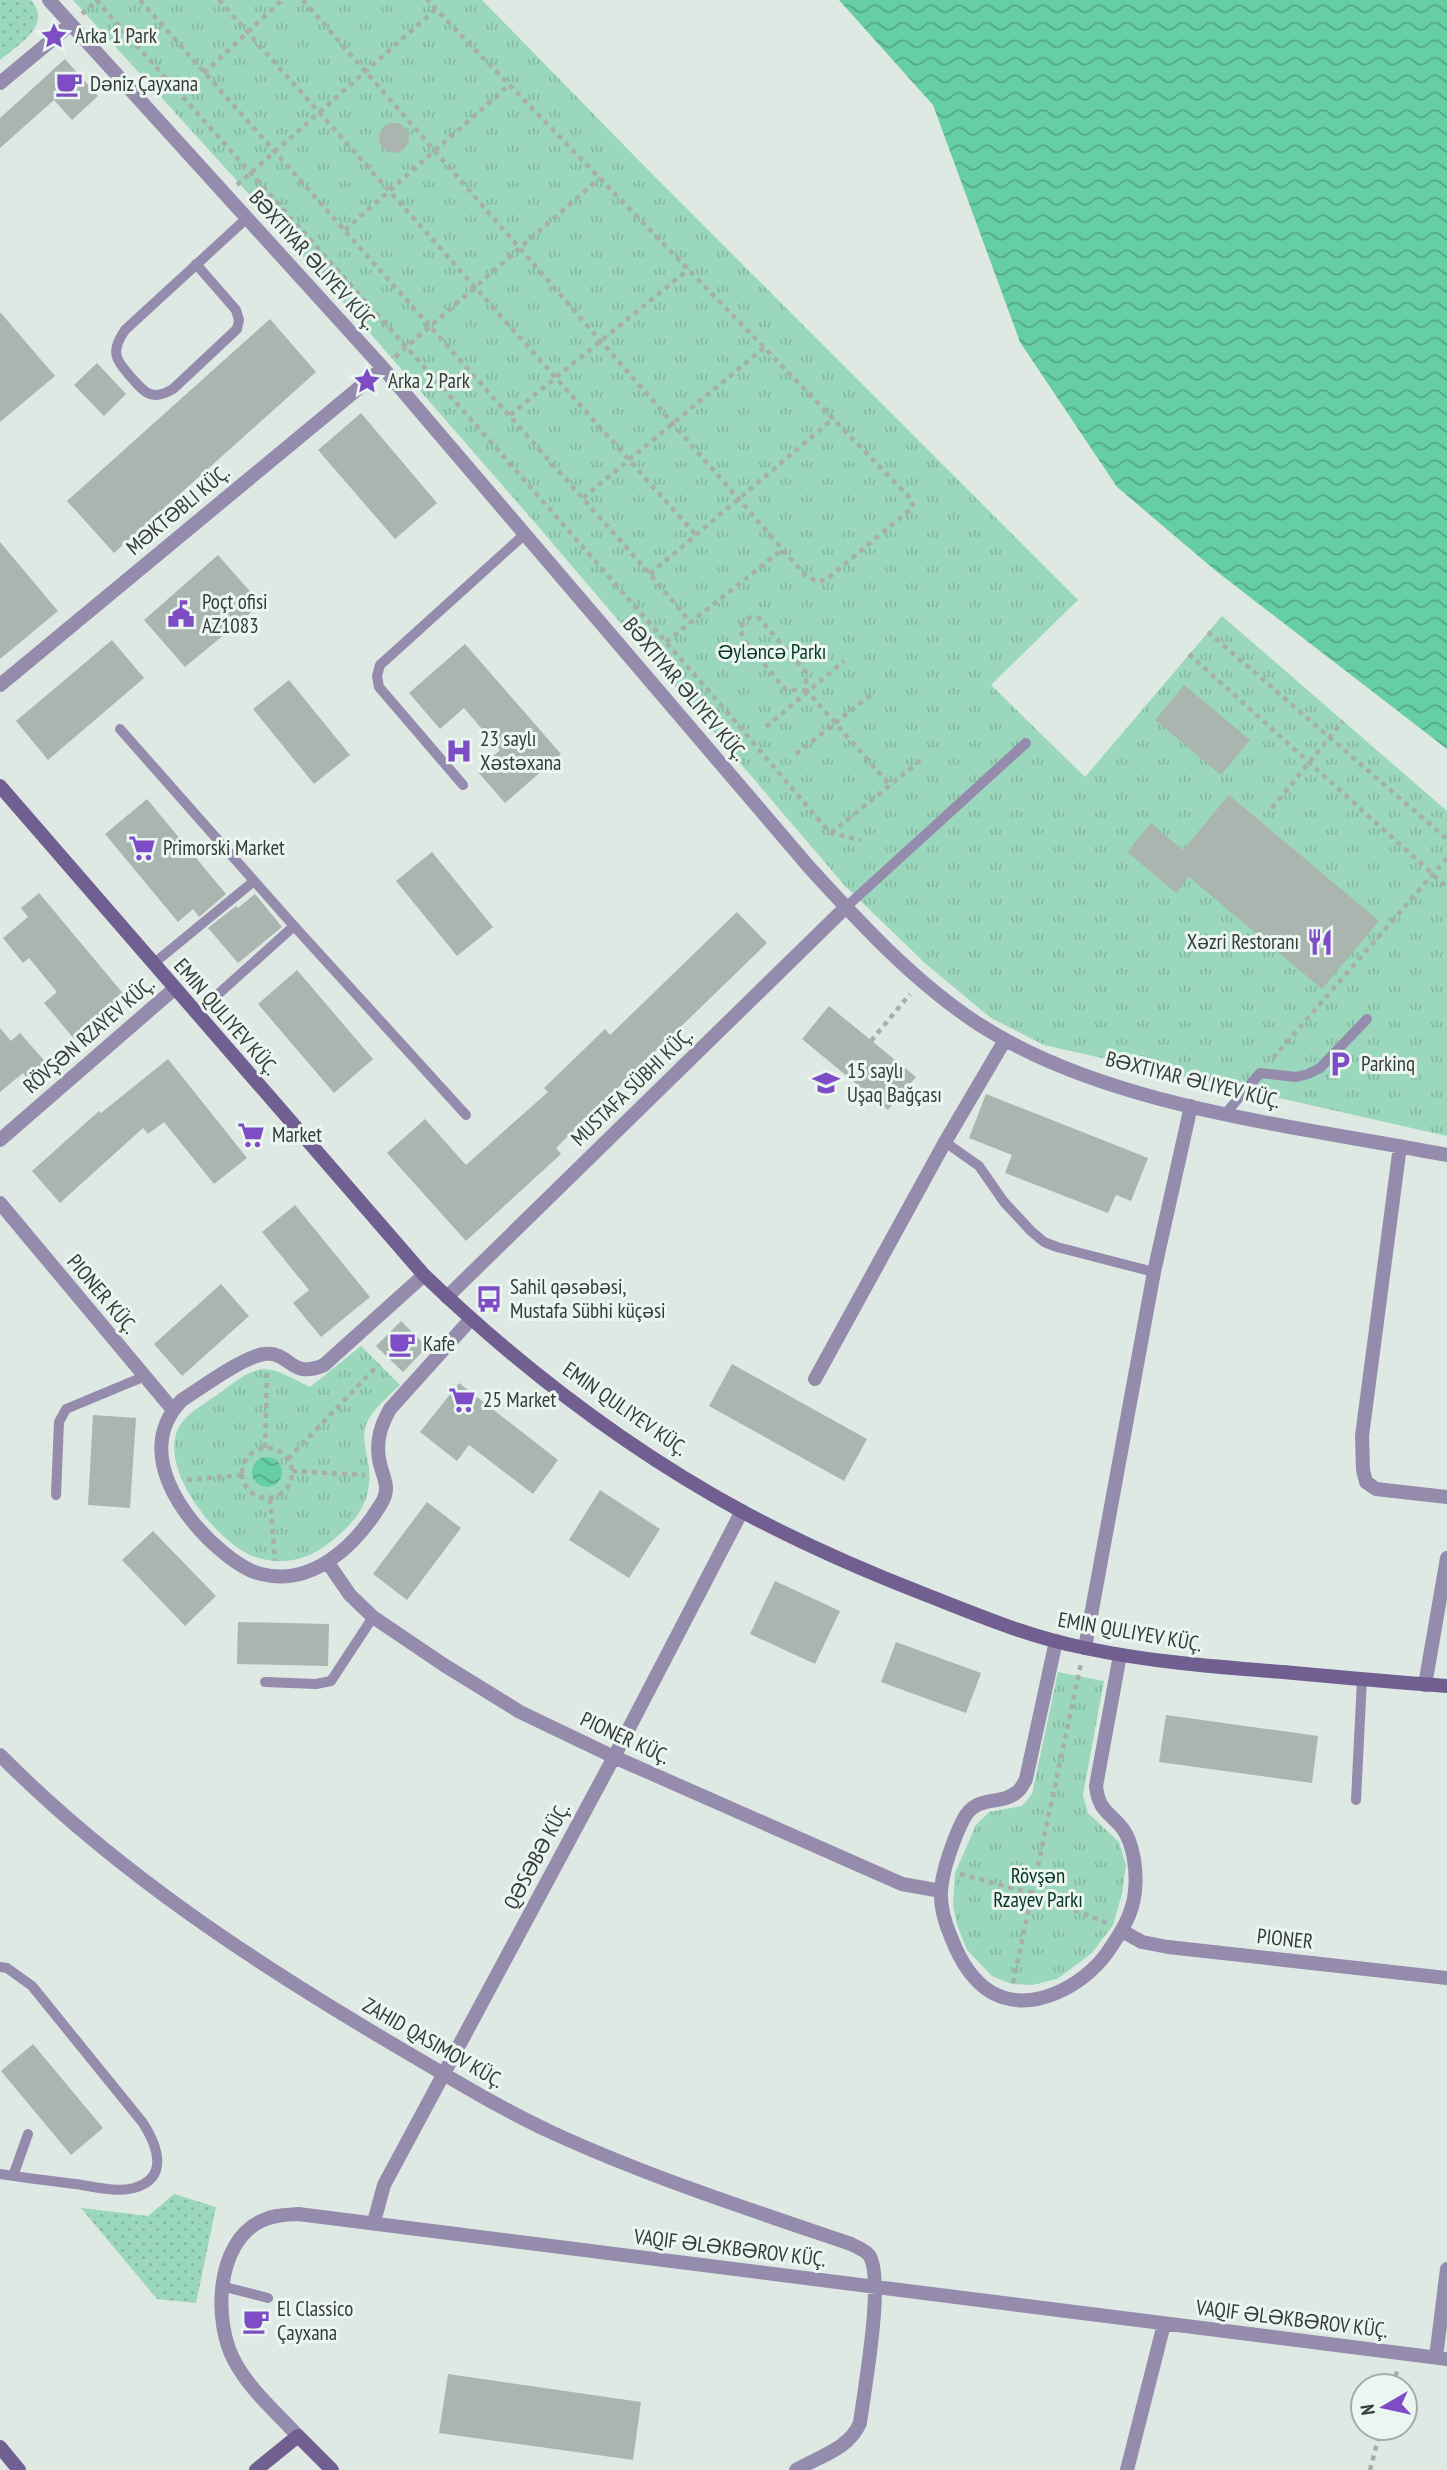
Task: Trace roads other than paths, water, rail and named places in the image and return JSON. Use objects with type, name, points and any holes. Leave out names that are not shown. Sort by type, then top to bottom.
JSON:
[{"type":"street","name":"BƏXTIYAR ƏLIYEV KÜÇ.","points":[[49,0],[383,368],[846,907],[922,980],[978,1024],[1005,1040],[1087,1076],[1191,1106],[1447,1155]]},
{"type":"street","points":[[0,83],[71,24]]},
{"type":"street","name":"MƏKTƏBLI KÜÇ.","points":[[0,685],[383,368]]},
{"type":"street","name":"EMIN QULIYEV KÜÇ.","points":[[0,786],[424,1275],[471,1320],[589,1413],[657,1460],[742,1511],[864,1570],[995,1623],[1056,1642],[1120,1655],[1188,1664],[1447,1686]]},
{"type":"street","name":"MUSTAFA SÜBHI KÜÇ.","points":[[447,1297],[846,907]]},
{"type":"street","name":"RÖVŞƏN RZAYEV KÜÇ.","points":[[0,1140],[174,989]]},
{"type":"street","points":[[815,1379],[945,1142],[1005,1040]]},
{"type":"street","points":[[1084,1648],[1154,1272],[1191,1106]]},
{"type":"street","points":[[1400,1146],[1362,1436],[1363,1470],[1366,1482],[1376,1489],[1447,1497]]},
{"type":"street","name":"PIONER KÜÇ.","points":[[0,1203],[173,1410]]},
{"type":"street","points":[[424,1275],[324,1365],[314,1370],[301,1371],[281,1357],[267,1354],[253,1357],[182,1400],[173,1410],[165,1425],[162,1440],[162,1458],[168,1485],[188,1517],[211,1543],[240,1565],[260,1574],[280,1577],[328,1563],[350,1545],[382,1503],[388,1487],[379,1460],[380,1426],[390,1409],[471,1320]]},
{"type":"street","name":"QƏSƏBƏ KÜÇ.","points":[[374,2222],[384,2185],[614,1757],[742,1511]]},
{"type":"street","points":[[1425,1685],[1446,1581],[1447,1558]]},
{"type":"street","name":"PIONER KÜÇ.","points":[[328,1563],[350,1595],[373,1616],[444,1665],[520,1712],[614,1757],[902,1884],[941,1891]]},
{"type":"street","points":[[1056,1642],[1026,1779],[1017,1792],[985,1801],[972,1808],[963,1820],[941,1891],[942,1909],[959,1958],[974,1977],[992,1992],[1009,1998],[1032,2000],[1053,1994],[1076,1982],[1101,1960],[1132,1908],[1135,1890],[1133,1857],[1123,1830],[1106,1814],[1098,1801],[1097,1786],[1120,1655]]},
{"type":"street","points":[[0,1755],[69,1821],[203,1923],[343,2015],[444,2074],[506,2109],[598,2152],[695,2191],[851,2244],[868,2253],[874,2265],[876,2288],[860,2423],[855,2436],[844,2445],[796,2470]]},
{"type":"street","name":"PIONER","points":[[1118,1928],[1142,1942],[1168,1947],[1447,1978]]},
{"type":"street","name":"VAQIF ƏLƏKBƏROV KÜÇ.","points":[[298,2436],[249,2383],[234,2361],[224,2329],[222,2286],[226,2265],[237,2242],[248,2230],[260,2221],[298,2214],[1442,2358]]},
{"type":"street","points":[[1442,2358],[1447,2269]]},
{"type":"street","points":[[1127,2470],[1164,2324]]},
{"type":"street","points":[[256,2470],[298,2436],[332,2470]]},
{"type":"street","points":[[0,2447],[19,2470]]},
{"type":"lane","points":[[197,264],[236,310],[239,320],[237,329],[173,389],[163,395],[153,395],[145,392],[123,368],[117,357],[117,343],[125,330],[247,218]]},
{"type":"lane","points":[[463,785],[379,687],[377,676],[380,665],[525,534]]},
{"type":"lane","points":[[120,729],[466,1115]]},
{"type":"lane","points":[[846,907],[1026,743]]},
{"type":"lane","points":[[153,964],[254,881]]},
{"type":"lane","points":[[196,1014],[294,926]]},
{"type":"lane","points":[[1226,1113],[1260,1073],[1296,1077],[1320,1068],[1367,1019]]},
{"type":"lane","points":[[945,1142],[979,1166],[1004,1202],[1044,1242],[1154,1272]]},
{"type":"lane","points":[[56,1495],[59,1422],[65,1409],[143,1377]]},
{"type":"lane","points":[[265,1682],[316,1684],[331,1681],[373,1616]]},
{"type":"lane","points":[[1356,1800],[1362,1679]]},
{"type":"lane","points":[[0,1967],[7,1968],[32,1986],[143,2123],[157,2152],[158,2165],[154,2176],[132,2189],[0,2174]]},
{"type":"lane","points":[[13,2176],[27,2134]]},
{"type":"lane","points":[[222,2286],[268,2298]]},
{"type":"water","points":[[839,0],[1447,0],[1447,749],[1216,571],[1117,487],[1020,342],[933,105]]},
{"type":"water","points":[[267,1457],[277,1462],[282,1472],[277,1482],[267,1487],[257,1482],[252,1472],[257,1462]]},
{"type":"place","name":"Arka 1 Park","points":[[54,36]]},
{"type":"place","name":"Dəniz Çayxana","points":[[69,84]]},
{"type":"place","name":"Arka 2 Park","points":[[367,381]]},
{"type":"place","name":"Poçt ofisi AZ1083","points":[[181,614]]},
{"type":"place","name":"23 saylı Xəstəxana","points":[[459,751]]},
{"type":"place","name":"Primorski Market","points":[[142,848]]},
{"type":"place","name":"Xəzri Restoranı","points":[[1320,942]]},
{"type":"place","name":"Parkinq","points":[[1340,1064]]},
{"type":"place","name":"15 saylı Uşaq Bağçası","points":[[826,1083]]},
{"type":"place","name":"Market","points":[[251,1135]]},
{"type":"place","name":"Sahil qəsəbəsi, Mustafa Sübhi küçəsi","points":[[489,1299]]},
{"type":"place","name":"Kafe","points":[[402,1344]]},
{"type":"place","name":"25 Market","points":[[462,1400]]},
{"type":"place","name":"El Classico Çayxana","points":[[256,2321]]},
{"type":"park label","name":"Əyləncə Parkı","points":[[772,652]]},
{"type":"park label","name":"Rövşən Rzayev Parkı","points":[[1038,1888]]}]
